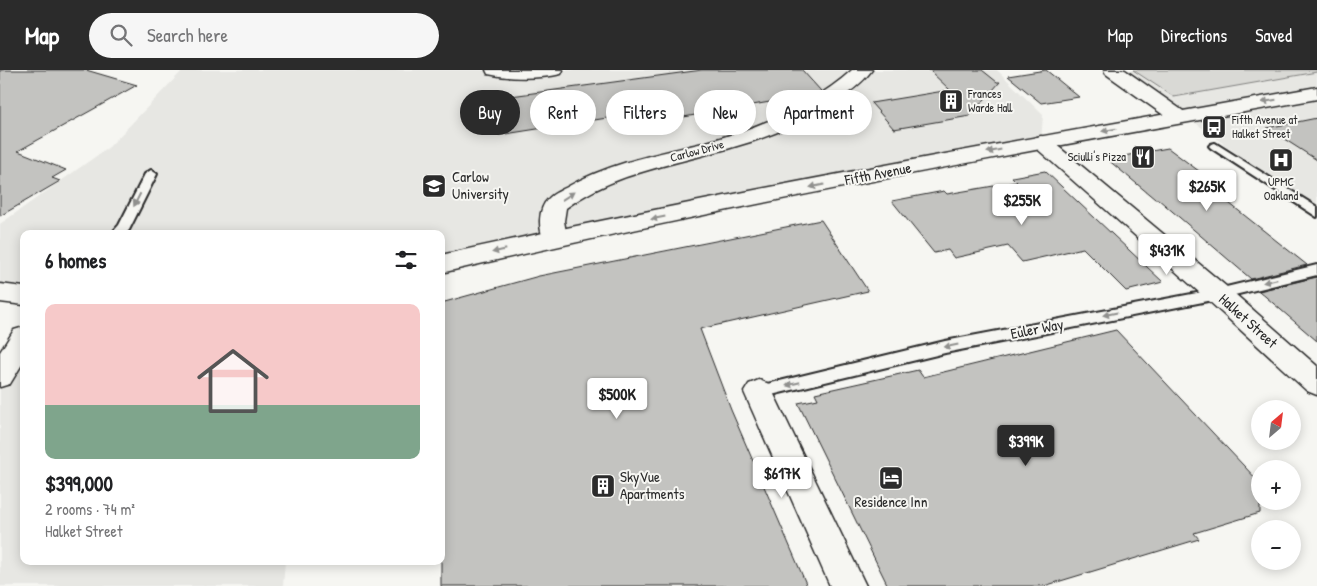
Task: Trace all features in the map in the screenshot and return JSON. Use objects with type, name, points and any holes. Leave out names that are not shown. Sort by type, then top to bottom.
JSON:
[{"type":"main road","points":[[495,70],[519,72],[554,70]]},
{"type":"main road","name":"Carlow Drive","points":[[555,238],[552,215],[556,204],[576,190],[619,172],[732,142],[766,129],[809,109],[847,84],[863,70]]},
{"type":"main road","points":[[1113,70],[1179,117]]},
{"type":"main road","name":"Fifth Avenue","points":[[445,263],[555,238],[1042,142],[1317,93]]},
{"type":"main road","name":"Halket Street","points":[[1042,142],[1218,294],[1317,383]]},
{"type":"main road","points":[[0,293],[20,296]]},
{"type":"main road","points":[[0,376],[20,344]]},
{"type":"main road","points":[[759,392],[848,586]]},
{"type":"lane","points":[[1214,146],[1317,213]]},
{"type":"lane","points":[[120,230],[151,174]]},
{"type":"lane","name":"Euler Way","points":[[759,392],[945,347],[1218,294],[1317,270]]},
{"type":"shaded area","name":"Carlow University","points":[[183,70],[997,70],[1043,115],[1041,142],[445,262],[445,230],[20,230],[20,295],[0,292],[0,224],[109,147]]},
{"type":"shaded area","name":"UPMC Oakland","points":[[1124,70],[1317,70],[1317,214],[1173,106]]},
{"type":"shaded area","points":[[1133,70],[1317,70],[1317,72],[1174,97]]},
{"type":"shaded area","points":[[20,344],[20,565],[285,565],[283,586],[0,586],[0,376]]},
{"type":"building","points":[[0,70],[86,70],[137,85],[18,151],[66,170],[52,178],[60,181],[0,216]]},
{"type":"building","points":[[702,70],[802,70],[820,90],[766,90],[766,103],[756,104],[756,90],[694,90],[694,115],[684,117],[684,90],[606,90],[606,118],[596,120],[596,90],[555,90]]},
{"type":"building","name":"Frances Warde Hall","points":[[929,70],[982,70],[997,82],[1000,82],[970,116],[894,129],[872,104],[872,103],[950,90]]},
{"type":"building","points":[[1046,70],[1079,97],[1041,103],[1008,76]]},
{"type":"building","points":[[530,93],[530,130],[520,132],[520,95]]},
{"type":"building","points":[[1317,118],[1317,160],[1267,128]]},
{"type":"building","points":[[1168,148],[1219,186],[1210,188],[1307,265],[1251,279],[1158,199],[1155,199],[1107,159]]},
{"type":"building","points":[[1045,171],[1163,282],[1126,291],[1083,248],[1022,262],[1008,246],[954,258],[948,250],[934,253],[892,201],[944,191],[947,194],[1017,182],[1012,177]]},
{"type":"building","name":"SkyVue Apartments","points":[[821,220],[868,291],[700,329],[731,410],[807,586],[441,586],[441,565],[445,565],[445,302],[539,276]]},
{"type":"building","points":[[1317,277],[1317,341],[1259,291]]},
{"type":"building","points":[[1116,330],[1251,473],[1251,510],[1260,510],[1260,513],[1194,533],[1199,539],[1044,586],[888,586],[798,403],[818,399],[815,393],[918,370],[923,377]]},
{"type":"place","name":"Frances Warde Hall","points":[[951,101]]},
{"type":"place","name":"Fifth Avenue at Halket Street","points":[[1214,127]]},
{"type":"place","name":"Sciulli's Pizza","points":[[1143,157]]},
{"type":"place","name":"UPMC Oakland","points":[[1281,160]]},
{"type":"place","name":"Carlow University","points":[[434,186]]},
{"type":"place","name":"Residence Inn","points":[[891,478]]},
{"type":"place","name":"SkyVue Apartments","points":[[603,486]]}]
